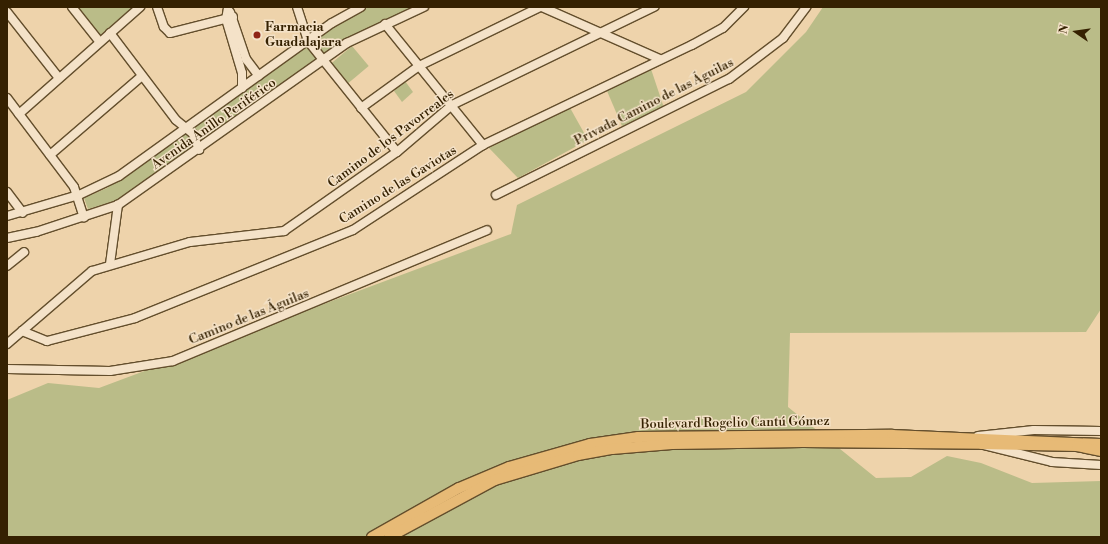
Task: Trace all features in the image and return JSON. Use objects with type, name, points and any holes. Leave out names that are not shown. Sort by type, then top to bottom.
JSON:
[{"type":"main road","name":"Boulevard Rogelio Cantú Gómez","points":[[372,537],[487,475],[590,444],[685,435],[978,440],[1101,444]]},
{"type":"main road","name":"Boulevard Rogelio Cantú Gómez","points":[[389,537],[495,480],[563,459],[612,449],[672,444],[978,440]]},
{"type":"main road","name":"Boulevard Rogelio Cantú Gómez","points":[[1028,442],[1077,446],[1101,451]]},
{"type":"street","points":[[72,7],[99,41]]},
{"type":"street","points":[[19,114],[99,41],[140,7]]},
{"type":"street","points":[[157,7],[164,27],[170,33],[229,18]]},
{"type":"street","points":[[297,7],[307,42],[397,152]]},
{"type":"street","name":"Avenida Anillo Periférico","points":[[7,216],[23,213],[79,195],[119,176],[307,42],[361,7]]},
{"type":"street","name":"Avenida Anillo Periférico","points":[[7,238],[84,217],[118,205],[210,143],[323,61],[385,24],[424,7]]},
{"type":"street","points":[[361,108],[419,66],[541,7],[660,60]]},
{"type":"street","name":"Camino de los Pavorreales","points":[[7,344],[70,287],[92,271],[110,264],[190,242],[284,231],[397,152],[452,105],[654,7]]},
{"type":"street","name":"Camino de las Gaviotas","points":[[22,331],[47,341],[64,339],[197,294],[353,230],[483,145],[723,28],[744,7]]},
{"type":"street","name":"Privada Camino de las Águilas","points":[[496,195],[729,79],[783,38],[806,7]]},
{"type":"street","points":[[227,8],[240,66],[242,88]]},
{"type":"street","points":[[7,12],[59,78]]},
{"type":"street","points":[[229,18],[246,59],[259,76]]},
{"type":"street","points":[[385,24],[483,145]]},
{"type":"street","points":[[110,33],[185,130],[193,134],[199,150]]},
{"type":"street","points":[[50,155],[142,76]]},
{"type":"street","points":[[7,98],[79,195],[84,217]]},
{"type":"street","points":[[194,123],[201,138],[210,143]]},
{"type":"street","points":[[7,192],[23,213]]},
{"type":"street","points":[[110,264],[118,205]]},
{"type":"street","name":"Camino de las Águilas","points":[[7,368],[110,371],[173,360],[487,230]]},
{"type":"street","points":[[7,266],[24,252]]},
{"type":"street","name":"Boulevard Rogelio Cantú Gómez","points":[[978,440],[1034,430],[1101,431]]},
{"type":"street","name":"Boulevard Rogelio Cantú Gómez","points":[[978,440],[1046,461],[1101,464]]},
{"type":"green space","points":[[77,7],[133,7],[99,36]]},
{"type":"green space","points":[[368,7],[416,7],[347,41],[156,177],[115,201],[88,209],[84,198],[107,188],[341,21]]},
{"type":"green space","points":[[823,7],[1101,7],[1101,309],[1086,332],[790,333],[788,407],[876,478],[911,477],[947,456],[981,463],[1032,483],[1101,481],[1101,537],[7,537],[7,400],[48,383],[99,388],[511,234],[517,205],[746,92],[806,32]]},
{"type":"green space","points":[[352,46],[369,66],[347,84],[331,64]]},
{"type":"green space","points":[[651,69],[664,108],[622,126],[607,91]]},
{"type":"green space","points":[[405,81],[413,92],[402,102],[394,91]]},
{"type":"green space","points":[[569,106],[588,140],[518,178],[489,148]]},
{"type":"place","name":"Farmacia Guadalajara","points":[[257,35]]}]
